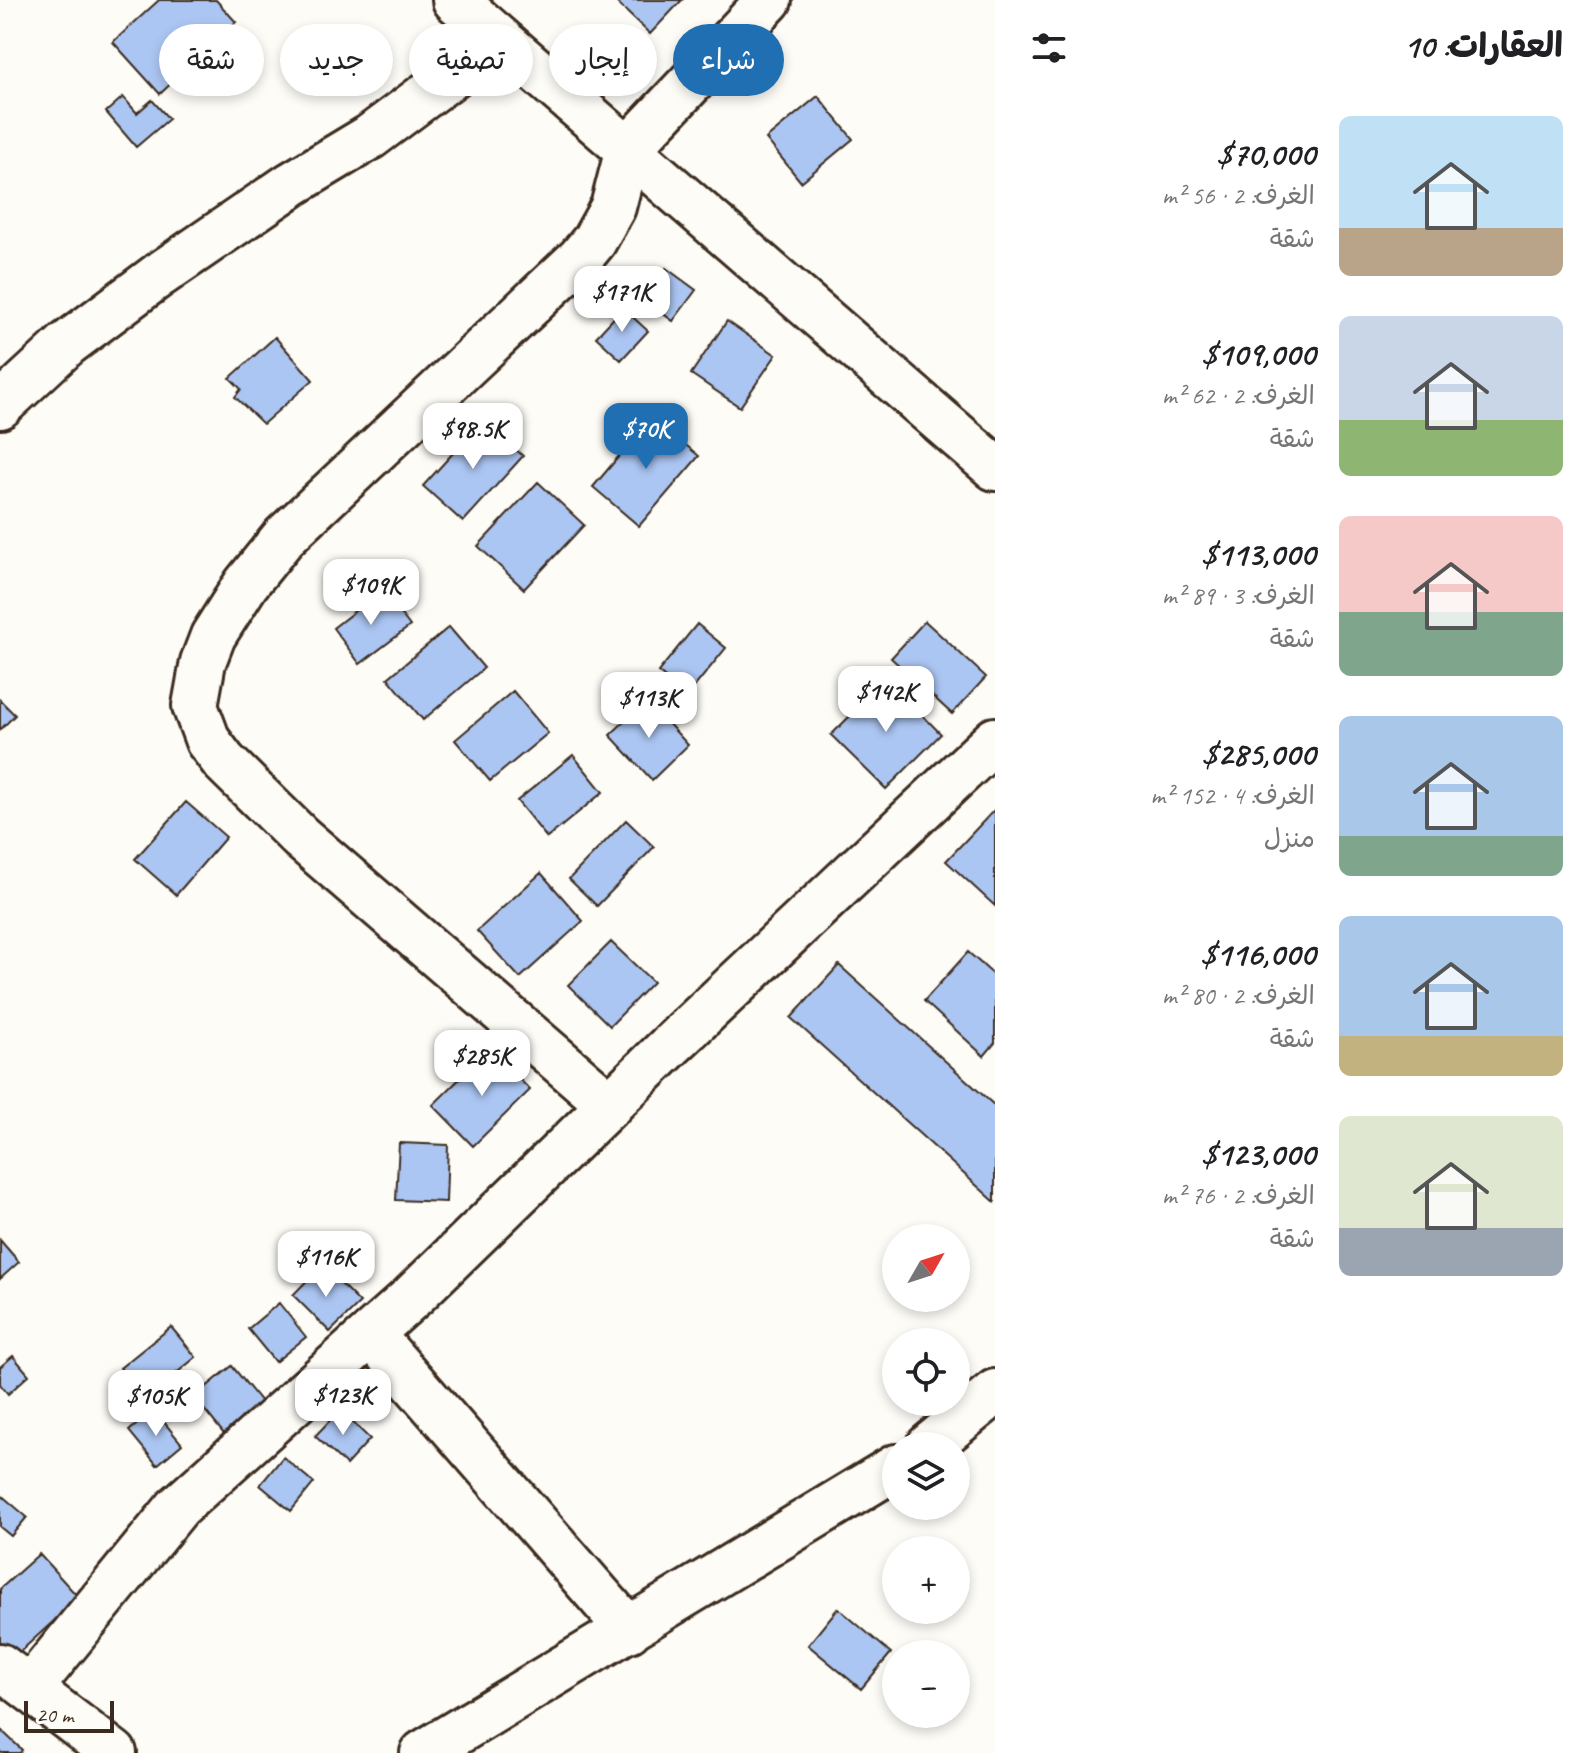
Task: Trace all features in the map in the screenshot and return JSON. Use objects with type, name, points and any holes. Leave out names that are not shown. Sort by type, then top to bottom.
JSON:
[{"type":"street","points":[[455,0],[482,24]]},
{"type":"street","points":[[610,1105],[300,837],[224,762],[208,741],[195,706],[196,687],[213,636],[246,584],[284,537],[580,258],[594,241],[613,207],[628,149],[769,0]]},
{"type":"street","points":[[533,68],[995,468]]},
{"type":"street","points":[[0,406],[67,344],[159,275],[292,184],[370,137],[425,96]]},
{"type":"street","points":[[114,1753],[15,1676],[178,1507],[371,1334],[995,740]]},
{"type":"street","points":[[371,1334],[629,1630]]},
{"type":"street","points":[[946,1432],[995,1392]]},
{"type":"street","points":[[423,1753],[882,1476]]},
{"type":"building","points":[[159,0],[216,0],[236,22],[159,24],[159,93],[113,42]]},
{"type":"building","points":[[614,0],[682,0],[657,27],[657,24],[639,24]]},
{"type":"building","points":[[818,96],[853,139],[801,182],[766,139]]},
{"type":"building","points":[[123,97],[137,113],[152,100],[169,119],[136,147],[106,112]]},
{"type":"building","points":[[666,268],[696,290],[673,321],[643,299]]},
{"type":"building","points":[[623,308],[648,331],[621,360],[596,337]]},
{"type":"building","points":[[727,321],[776,355],[740,407],[691,374]]},
{"type":"building","points":[[275,337],[313,380],[263,424],[235,397],[241,389],[230,378]]},
{"type":"building","points":[[652,417],[699,456],[639,526],[593,487]]},
{"type":"building","points":[[483,420],[523,456],[463,522],[423,486]]},
{"type":"building","points":[[538,482],[584,525],[524,589],[478,546]]},
{"type":"building","points":[[382,590],[410,626],[360,664],[333,628]]},
{"type":"building","points":[[925,621],[986,677],[952,714],[891,658]]},
{"type":"building","points":[[697,624],[726,648],[687,696],[658,672]]},
{"type":"building","points":[[449,627],[484,668],[423,720],[388,678]]},
{"type":"building","points":[[887,679],[941,734],[886,789],[831,735]]},
{"type":"building","points":[[513,691],[548,733],[490,781],[455,740]]},
{"type":"building","points":[[0,700],[15,715],[0,730]]},
{"type":"building","points":[[647,700],[688,745],[652,780],[610,735]]},
{"type":"building","points":[[573,755],[603,792],[547,838],[517,801]]},
{"type":"building","points":[[186,802],[226,837],[176,895],[135,859]]},
{"type":"building","points":[[995,809],[995,906],[946,861]]},
{"type":"building","points":[[626,820],[654,847],[597,906],[569,879]]},
{"type":"building","points":[[541,873],[583,921],[520,978],[477,931]]},
{"type":"building","points":[[611,942],[653,982],[610,1026],[568,985]]},
{"type":"building","points":[[968,952],[995,976],[995,1043],[984,1056],[924,1001]]},
{"type":"building","points":[[839,965],[995,1106],[995,1202],[791,1018]]},
{"type":"building","points":[[490,1049],[530,1090],[473,1146],[433,1105]]},
{"type":"building","points":[[399,1143],[448,1145],[446,1202],[396,1200]]},
{"type":"building","points":[[0,1240],[19,1262],[0,1279]]},
{"type":"building","points":[[322,1265],[360,1303],[330,1332],[293,1295]]},
{"type":"building","points":[[279,1303],[306,1337],[275,1362],[248,1329]]},
{"type":"building","points":[[171,1327],[196,1357],[145,1399],[120,1368]]},
{"type":"building","points":[[13,1356],[29,1375],[8,1394],[0,1384],[0,1367]]},
{"type":"building","points":[[232,1366],[262,1403],[224,1434],[194,1397]]},
{"type":"building","points":[[154,1410],[182,1444],[157,1465],[129,1431]]},
{"type":"building","points":[[340,1410],[370,1439],[346,1465],[315,1436]]},
{"type":"building","points":[[283,1457],[314,1483],[291,1511],[260,1485]]},
{"type":"building","points":[[0,1494],[27,1517],[11,1536],[0,1527]]},
{"type":"building","points":[[39,1554],[79,1598],[11,1660],[0,1648],[0,1589]]},
{"type":"building","points":[[838,1608],[882,1645],[882,1664],[861,1689],[808,1645]]},
{"type":"building","points":[[0,1729],[22,1750],[20,1753],[0,1753]]}]
